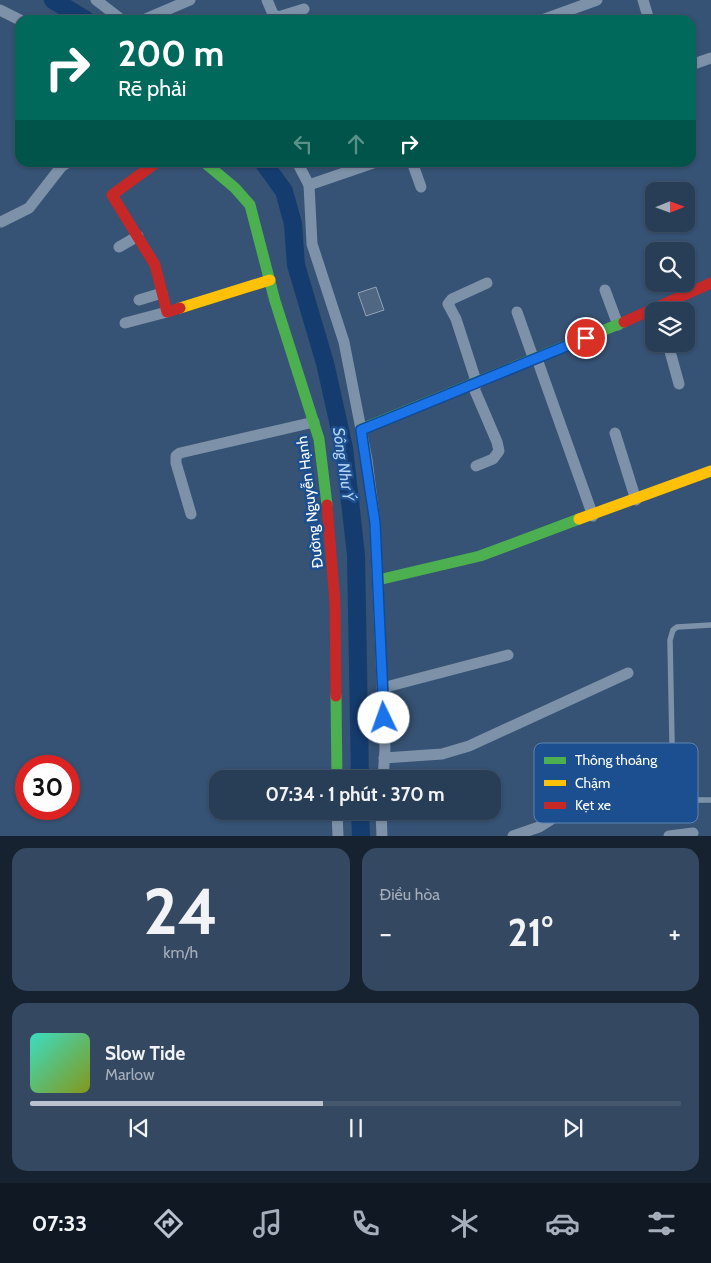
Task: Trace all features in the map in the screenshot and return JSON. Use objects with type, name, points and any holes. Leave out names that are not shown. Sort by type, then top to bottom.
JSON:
[{"type":"street","points":[[96,0],[116,15]]},
{"type":"street","points":[[155,15],[190,0]]},
{"type":"street","points":[[267,0],[275,15]]},
{"type":"street","points":[[556,15],[597,0]]},
{"type":"street","points":[[643,0],[648,15]]},
{"type":"street","points":[[284,15],[304,9]]},
{"type":"street","points":[[0,10],[15,18]]},
{"type":"street","points":[[696,63],[711,58]]},
{"type":"street","points":[[1,222],[28,208],[61,167]]},
{"type":"street","points":[[150,167],[112,195],[155,265],[167,312]]},
{"type":"street","name":"Đường Nguyễn Hạnh","points":[[210,167],[235,188],[250,205],[270,280],[319,439],[336,602],[337,770]]},
{"type":"street","points":[[300,167],[309,185],[312,244],[344,342],[361,430],[375,523],[383,770]]},
{"type":"street","points":[[309,185],[362,167]]},
{"type":"street","points":[[414,167],[421,188]]},
{"type":"street","points":[[118,247],[138,236]]},
{"type":"street","points":[[125,323],[270,280]]},
{"type":"street","points":[[671,302],[711,282]]},
{"type":"street","points":[[476,466],[493,459],[499,451],[475,385],[456,319],[448,304],[452,299],[487,283]]},
{"type":"street","points":[[605,290],[618,324]]},
{"type":"street","points":[[139,300],[162,293]]},
{"type":"street","points":[[516,312],[536,360],[593,516]]},
{"type":"street","points":[[361,430],[475,385],[645,314]]},
{"type":"street","points":[[670,352],[679,384]]},
{"type":"street","points":[[191,514],[176,463],[176,456],[180,452],[314,422]]},
{"type":"street","points":[[615,434],[636,500]]},
{"type":"street","points":[[378,580],[480,556],[711,471]]},
{"type":"street","points":[[382,688],[508,655]]},
{"type":"street","points":[[384,758],[442,754],[470,746],[628,673]]},
{"type":"street","points":[[338,820],[338,836]]},
{"type":"street","points":[[381,820],[382,836]]},
{"type":"street","points":[[513,836],[544,823]]},
{"type":"street","points":[[670,836],[693,833]]},
{"type":"lane","points":[[672,743],[670,640],[673,630],[677,627],[711,625]]},
{"type":"lane","points":[[698,800],[711,800]]},
{"type":"building","points":[[376,287],[384,310],[366,316],[358,293]]},
{"type":"waterway","name":"Sông Như Ý","points":[[53,0],[78,15]]},
{"type":"waterway","name":"Sông Như Ý","points":[[267,167],[284,191],[293,224],[296,265],[325,363],[344,448],[356,555],[360,770]]},
{"type":"waterway","name":"Sông Như Ý","points":[[360,820],[361,836]]},
{"type":"traffic: fast","points":[[210,167],[235,188],[250,205],[275,301],[319,439],[327,505]]},
{"type":"traffic: fast","points":[[361,429],[624,322]]},
{"type":"traffic: fast","points":[[378,580],[480,556],[579,519]]},
{"type":"traffic: fast","points":[[336,696],[337,770]]},
{"type":"traffic: slow","points":[[180,308],[270,280]]},
{"type":"traffic: slow","points":[[579,519],[711,471]]},
{"type":"traffic: jam","points":[[150,167],[112,195],[155,265],[167,312],[180,308]]},
{"type":"traffic: jam","points":[[624,322],[711,283]]},
{"type":"traffic: jam","points":[[327,505],[335,603],[336,696]]},
{"type":"route","points":[[384,718],[375,523],[361,430],[586,338]]}]
